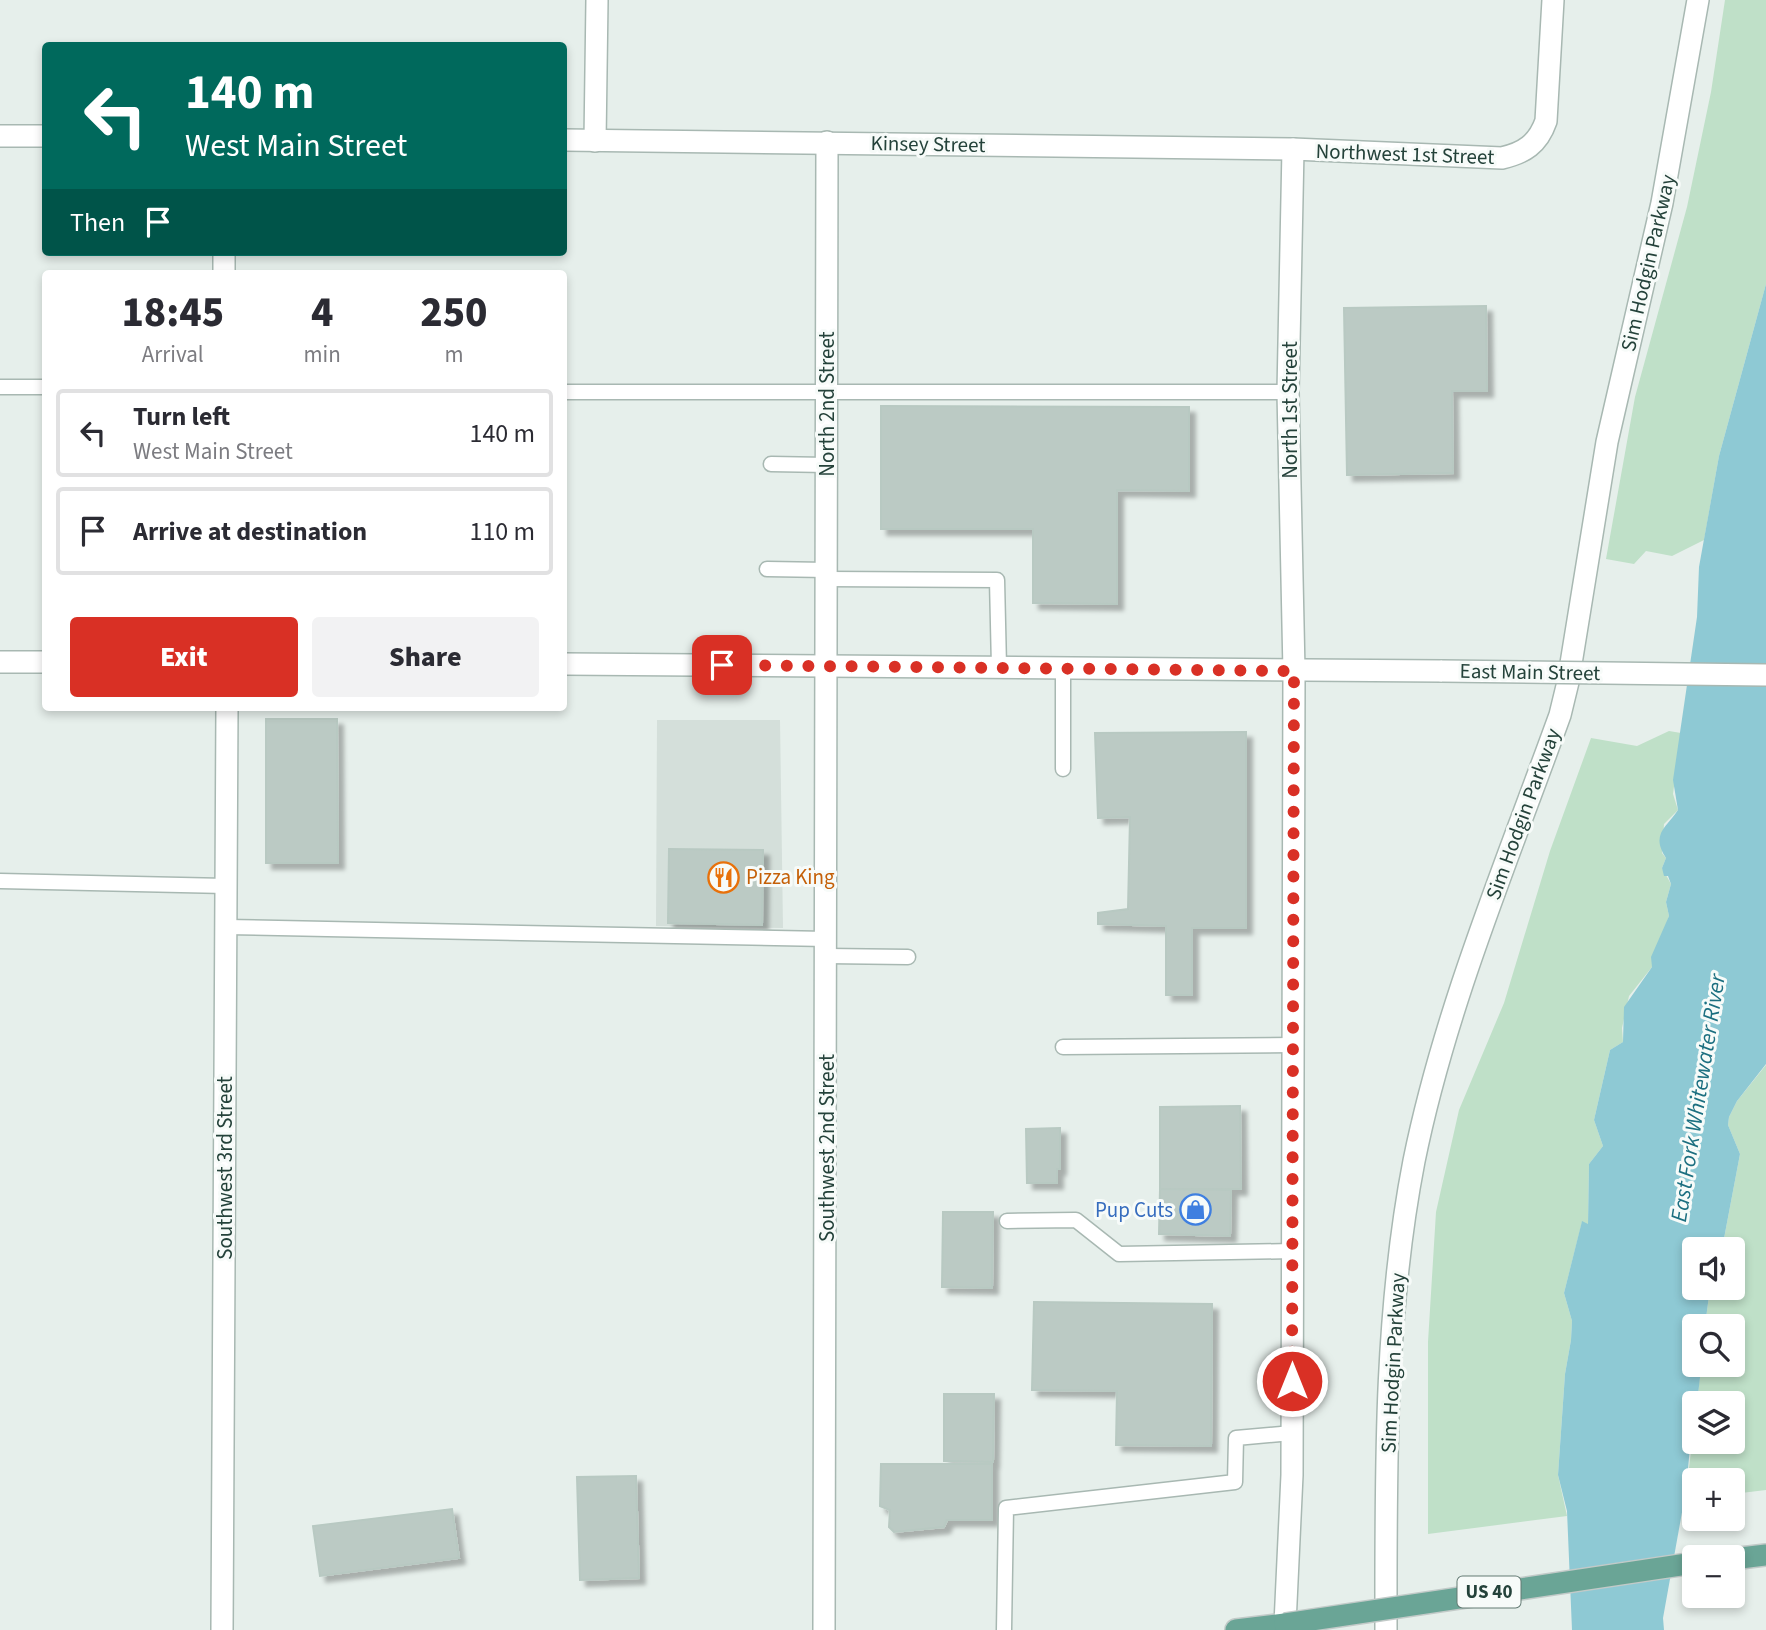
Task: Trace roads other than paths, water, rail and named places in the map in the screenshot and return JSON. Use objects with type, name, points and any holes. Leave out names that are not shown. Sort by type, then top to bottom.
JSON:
[{"type":"main road","points":[[1745,1557],[1766,1555]]},
{"type":"main road","name":"US 40","points":[[1236,1630],[1682,1565]]},
{"type":"street","points":[[595,141],[597,0]]},
{"type":"street","name":"Northwest 1st Street","points":[[1293,149],[1502,158],[1525,150],[1542,133],[1548,110],[1553,0]]},
{"type":"street","name":"Sim Hodgin Parkway","points":[[1386,1630],[1392,1329],[1397,1272],[1414,1161],[1426,1106],[1458,999],[1560,715],[1569,682],[1602,466],[1665,191],[1698,0]]},
{"type":"street","points":[[0,136],[42,136]]},
{"type":"street","name":"Kinsey Street","points":[[567,140],[1293,149]]},
{"type":"street","name":"North 2nd Street","points":[[827,142],[827,666]]},
{"type":"street","name":"North 1st Street","points":[[1285,1624],[1292,1433],[1294,671],[1288,392],[1293,149]]},
{"type":"street","points":[[0,662],[42,662]]},
{"type":"street","name":"East Main Street","points":[[567,664],[1766,675]]},
{"type":"street","name":"Southwest 2nd Street","points":[[824,1630],[827,666]]},
{"type":"street","name":"Southwest 3rd Street","points":[[222,1630],[227,711]]},
{"type":"lane","points":[[0,387],[42,387]]},
{"type":"lane","points":[[567,392],[827,395],[1288,392]]},
{"type":"lane","points":[[771,464],[827,465]]},
{"type":"lane","points":[[767,569],[827,575],[998,580],[999,667]]},
{"type":"lane","points":[[1063,668],[1063,769]]},
{"type":"lane","points":[[0,881],[226,886]]},
{"type":"lane","points":[[226,927],[827,947],[908,957]]},
{"type":"lane","points":[[1063,1047],[1292,1045]]},
{"type":"lane","points":[[1007,1221],[1076,1220],[1119,1254],[1292,1251]]},
{"type":"lane","points":[[1004,1630],[1006,1508],[1235,1482],[1236,1438],[1292,1433]]},
{"type":"water","name":"East Fork Whitewater River","points":[[1766,284],[1766,1064],[1737,1101],[1729,1117],[1728,1125],[1740,1154],[1724,1237],[1682,1237],[1682,1300],[1708,1300],[1707,1314],[1682,1314],[1682,1377],[1700,1377],[1698,1391],[1682,1391],[1682,1454],[1689,1454],[1688,1468],[1682,1468],[1682,1512],[1663,1618],[1664,1630],[1572,1630],[1567,1511],[1558,1475],[1565,1374],[1572,1321],[1564,1293],[1582,1221],[1588,1224],[1589,1164],[1603,1146],[1594,1120],[1610,1050],[1623,1042],[1624,1007],[1652,967],[1651,957],[1669,916],[1666,902],[1671,884],[1668,876],[1664,876],[1662,868],[1666,858],[1661,850],[1660,837],[1678,810],[1673,780],[1697,617],[1699,567],[1719,456]]},
{"type":"place","name":"Pizza King","points":[[723,877]]},
{"type":"place","name":"Pup Cuts","points":[[1196,1210]]}]
